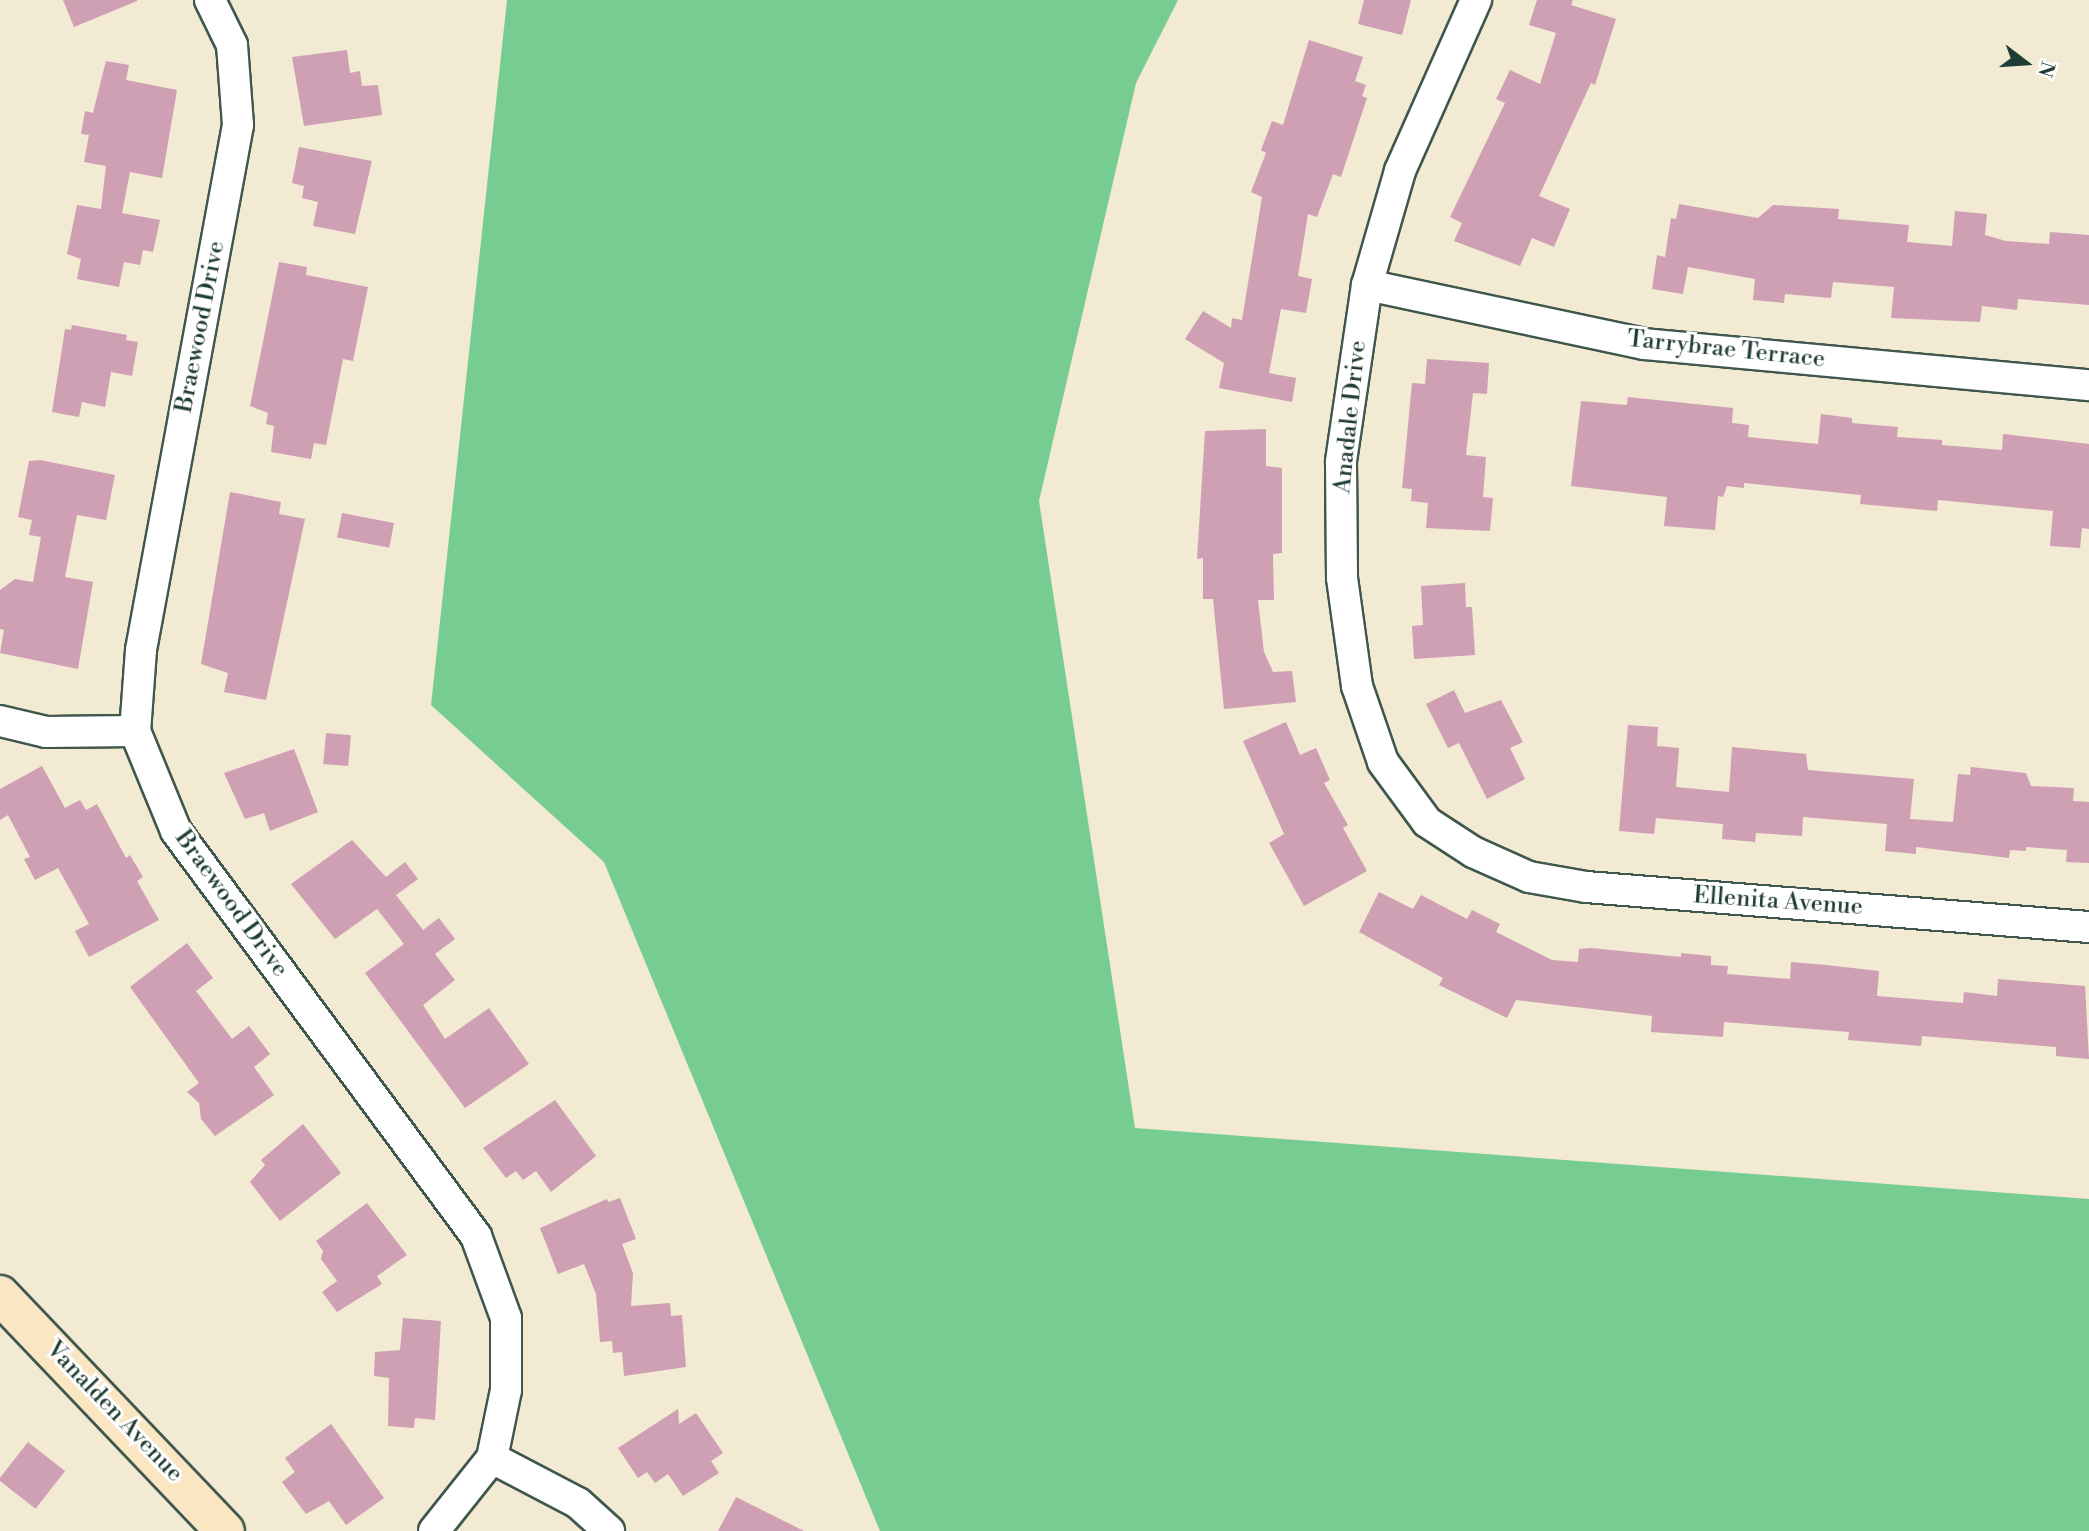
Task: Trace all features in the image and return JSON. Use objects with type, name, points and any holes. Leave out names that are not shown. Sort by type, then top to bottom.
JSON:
[{"type":"main road","name":"Vanalden Avenue","points":[[0,1295],[225,1531]]},
{"type":"street","name":"Braewood Drive","points":[[210,0],[232,45],[238,125],[141,650],[135,731],[176,831],[476,1236],[506,1318],[506,1390],[492,1458],[434,1531]]},
{"type":"street","name":"Anadale Drive","points":[[1474,852],[1427,822],[1384,762],[1357,686],[1342,578],[1341,462],[1367,285],[1400,171],[1476,0]]},
{"type":"street","name":"Tarrybrae Terrace","points":[[1367,285],[1644,344],[2089,385]]},
{"type":"street","points":[[0,721],[46,732],[135,731]]},
{"type":"street","name":"Ellenita Avenue","points":[[1474,852],[1529,877],[1586,887],[2089,927]]},
{"type":"street","points":[[492,1458],[578,1503],[609,1531]]},
{"type":"green space","points":[[507,0],[1178,0],[1136,83],[1039,501],[1135,1128],[2089,1199],[2089,1531],[880,1531],[604,862],[431,705]]},
{"type":"building","points":[[63,0],[137,0],[137,1],[74,27]]},
{"type":"building","points":[[1364,0],[1411,0],[1402,35],[1358,24]]},
{"type":"building","points":[[1537,0],[1573,0],[1571,5],[1616,19],[1595,85],[1591,83],[1539,196],[1570,209],[1554,247],[1532,238],[1520,266],[1454,241],[1462,223],[1450,217],[1505,103],[1496,99],[1510,70],[1540,84],[1556,33],[1529,25]]},
{"type":"building","points":[[1309,40],[1363,57],[1355,81],[1366,85],[1362,96],[1367,98],[1341,177],[1333,174],[1317,217],[1308,214],[1298,276],[1312,279],[1306,313],[1281,309],[1269,373],[1296,378],[1292,402],[1219,388],[1224,363],[1185,339],[1203,311],[1231,328],[1232,318],[1242,320],[1262,197],[1251,192],[1266,153],[1261,150],[1272,121],[1283,125]]},
{"type":"building","points":[[347,50],[350,73],[360,71],[362,86],[378,85],[382,115],[304,126],[292,57]]},
{"type":"building","points":[[106,61],[129,65],[126,80],[177,90],[162,178],[130,172],[122,213],[160,220],[153,252],[143,250],[140,265],[124,262],[119,287],[77,279],[81,259],[67,254],[77,205],[101,209],[106,166],[84,162],[89,135],[81,134],[85,111],[93,113]]},
{"type":"building","points":[[299,147],[372,161],[355,234],[313,226],[318,202],[302,198],[304,186],[292,183]]},
{"type":"building","points":[[1679,204],[1758,218],[1773,205],[1839,209],[1838,219],[1909,225],[1907,242],[1952,246],[1955,211],[1987,214],[1985,235],[2006,241],[2049,244],[2050,232],[2089,235],[2089,305],[2018,299],[2017,310],[1982,306],[1980,322],[1891,318],[1894,287],[1833,282],[1831,298],[1785,294],[1784,303],[1753,300],[1755,279],[1688,267],[1683,294],[1652,289],[1657,255],[1665,257],[1671,218],[1676,219]]},
{"type":"building","points":[[279,262],[307,267],[306,275],[368,287],[353,361],[343,359],[326,445],[314,443],[311,459],[271,452],[274,426],[266,424],[268,413],[250,406]]},
{"type":"building","points":[[72,325],[127,335],[126,340],[138,342],[132,376],[111,372],[105,407],[82,402],[79,417],[52,412],[65,329],[71,330]]},
{"type":"building","points":[[1427,359],[1489,363],[1487,394],[1473,393],[1466,455],[1486,457],[1483,497],[1493,498],[1490,531],[1426,528],[1428,503],[1411,501],[1412,489],[1402,488],[1412,383],[1425,384]]},
{"type":"building","points":[[1628,397],[1733,408],[1732,423],[1749,425],[1748,437],[1818,444],[1821,414],[1852,418],[1852,423],[1898,427],[1897,437],[1942,440],[1942,445],[2002,450],[2003,434],[2089,444],[2089,529],[2082,528],[2080,548],[2050,546],[2053,511],[1938,500],[1937,511],[1860,504],[1861,495],[1744,483],[1744,488],[1727,486],[1723,497],[1718,496],[1715,530],[1664,526],[1667,497],[1571,486],[1581,401],[1627,405]]},
{"type":"building","points":[[1266,429],[1266,466],[1282,468],[1282,553],[1273,554],[1274,600],[1258,600],[1264,652],[1273,672],[1292,671],[1296,702],[1224,709],[1213,599],[1203,599],[1203,558],[1197,559],[1205,431]]},
{"type":"building","points":[[40,460],[115,475],[106,520],[77,515],[65,577],[93,582],[78,669],[0,653],[4,630],[0,629],[0,590],[15,579],[33,582],[41,537],[29,535],[32,520],[18,517],[29,461]]},
{"type":"building","points":[[230,492],[281,502],[279,514],[305,519],[266,700],[224,692],[228,673],[201,664]]},
{"type":"building","points":[[342,513],[394,523],[389,548],[337,538]]},
{"type":"building","points":[[1465,583],[1466,607],[1472,607],[1475,655],[1414,659],[1412,626],[1423,625],[1421,586]]},
{"type":"building","points":[[1454,690],[1465,713],[1501,700],[1523,742],[1510,748],[1525,779],[1487,799],[1459,743],[1448,748],[1426,704]]},
{"type":"building","points":[[1286,722],[1300,755],[1316,748],[1330,780],[1324,783],[1348,825],[1343,828],[1367,871],[1304,906],[1269,843],[1284,834],[1243,741]]},
{"type":"building","points":[[1628,725],[1658,727],[1657,746],[1679,748],[1676,787],[1729,792],[1732,747],[1806,754],[1808,770],[1914,779],[1910,819],[1953,822],[1958,774],[1970,775],[1971,767],[2026,773],[2031,786],[2074,788],[2073,801],[2089,802],[2089,863],[2066,862],[2067,850],[2026,847],[2026,851],[2010,850],[2009,858],[1916,847],[1916,854],[1885,851],[1887,824],[1803,817],[1802,836],[1756,833],[1755,842],[1722,839],[1723,824],[1656,818],[1654,834],[1619,831]]},
{"type":"building","points":[[326,733],[351,735],[348,766],[323,764]]},
{"type":"building","points":[[294,749],[318,812],[270,831],[264,813],[245,819],[224,773]]},
{"type":"building","points":[[42,766],[65,808],[80,800],[86,810],[97,804],[126,858],[130,855],[143,877],[137,881],[159,920],[89,957],[75,931],[89,924],[58,868],[35,880],[24,859],[30,857],[8,815],[0,820],[0,789]]},
{"type":"building","points":[[352,840],[386,877],[405,862],[418,879],[396,895],[423,930],[439,918],[455,939],[435,954],[455,980],[423,1005],[445,1039],[489,1008],[529,1064],[465,1108],[365,973],[404,944],[377,909],[335,939],[291,884]]},
{"type":"building","points":[[1379,892],[1413,909],[1421,895],[1467,919],[1472,910],[1500,924],[1496,932],[1552,960],[1578,962],[1579,949],[1591,948],[1681,957],[1681,953],[1711,956],[1711,965],[1728,966],[1727,974],[1790,979],[1791,962],[1826,965],[1879,971],[1877,996],[1963,1003],[1964,992],[1997,996],[1998,979],[2085,986],[2089,1059],[2056,1056],[2056,1047],[1922,1036],[1921,1046],[1848,1040],[1849,1032],[1724,1022],[1723,1037],[1651,1032],[1652,1016],[1516,1000],[1507,1018],[1439,985],[1443,978],[1359,932]]},
{"type":"building","points":[[187,943],[213,978],[196,991],[232,1039],[249,1026],[270,1054],[254,1067],[274,1095],[215,1136],[201,1119],[199,1103],[187,1092],[199,1083],[130,987]]},
{"type":"building","points":[[555,1100],[596,1156],[551,1192],[536,1171],[523,1180],[516,1171],[506,1178],[483,1148]]},
{"type":"building","points":[[303,1124],[341,1173],[280,1221],[250,1182],[265,1165],[261,1160]]},
{"type":"building","points":[[620,1198],[636,1239],[622,1244],[633,1273],[631,1306],[670,1303],[671,1316],[682,1315],[686,1367],[624,1376],[622,1352],[613,1353],[612,1341],[600,1342],[596,1294],[584,1264],[558,1274],[540,1228],[607,1199],[608,1202]]},
{"type":"building","points":[[367,1203],[407,1255],[377,1276],[382,1284],[337,1312],[322,1292],[337,1281],[321,1259],[323,1251],[316,1241]]},
{"type":"building","points":[[403,1318],[441,1321],[435,1420],[415,1418],[414,1428],[388,1426],[389,1378],[374,1376],[375,1352],[400,1350]]},
{"type":"building","points":[[678,1409],[679,1424],[696,1413],[723,1453],[711,1461],[719,1473],[683,1496],[668,1474],[655,1483],[647,1472],[638,1478],[618,1448]]},
{"type":"building","points":[[331,1424],[384,1498],[346,1525],[329,1501],[306,1514],[282,1482],[295,1472],[285,1458]]},
{"type":"building","points":[[28,1442],[65,1471],[35,1509],[0,1481]]},
{"type":"building","points":[[736,1497],[804,1531],[718,1531]]}]
